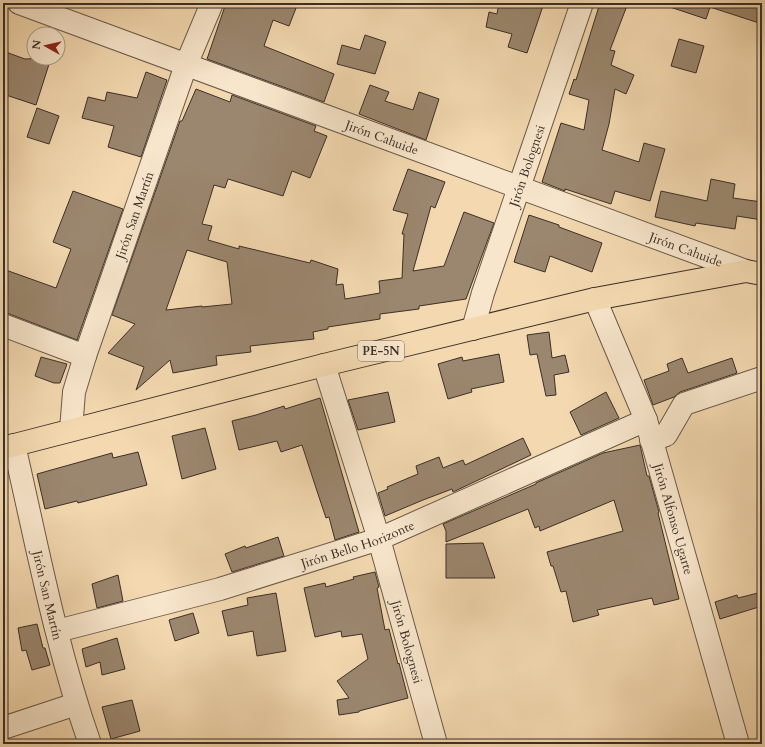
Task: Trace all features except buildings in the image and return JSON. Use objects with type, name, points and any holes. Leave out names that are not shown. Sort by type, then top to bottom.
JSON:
[{"type":"highway","name":"PE-5N","points":[[8,446],[324,365],[595,299],[754,273]]},
{"type":"street","name":"Jirón Cahuide","points":[[19,3],[186,66],[754,273]]},
{"type":"street","name":"Jirón San Martín","points":[[71,430],[74,392],[85,356],[186,66],[212,3]]},
{"type":"street","name":"Jirón Bolognesi","points":[[473,329],[483,293],[582,3]]},
{"type":"street","name":"Jirón Alfonso Ugarte","points":[[595,299],[649,430],[738,744]]},
{"type":"street","points":[[3,325],[85,356]]},
{"type":"street","name":"Jirón Bolognesi","points":[[324,365],[379,539],[436,744]]},
{"type":"street","name":"Jirón Bello Horizonte","points":[[57,631],[220,589],[379,539],[649,430],[666,435],[684,404],[762,378]]},
{"type":"street","name":"Jirón San Martín","points":[[8,446],[76,704],[90,744]]},
{"type":"street","points":[[3,728],[76,704]]}]
